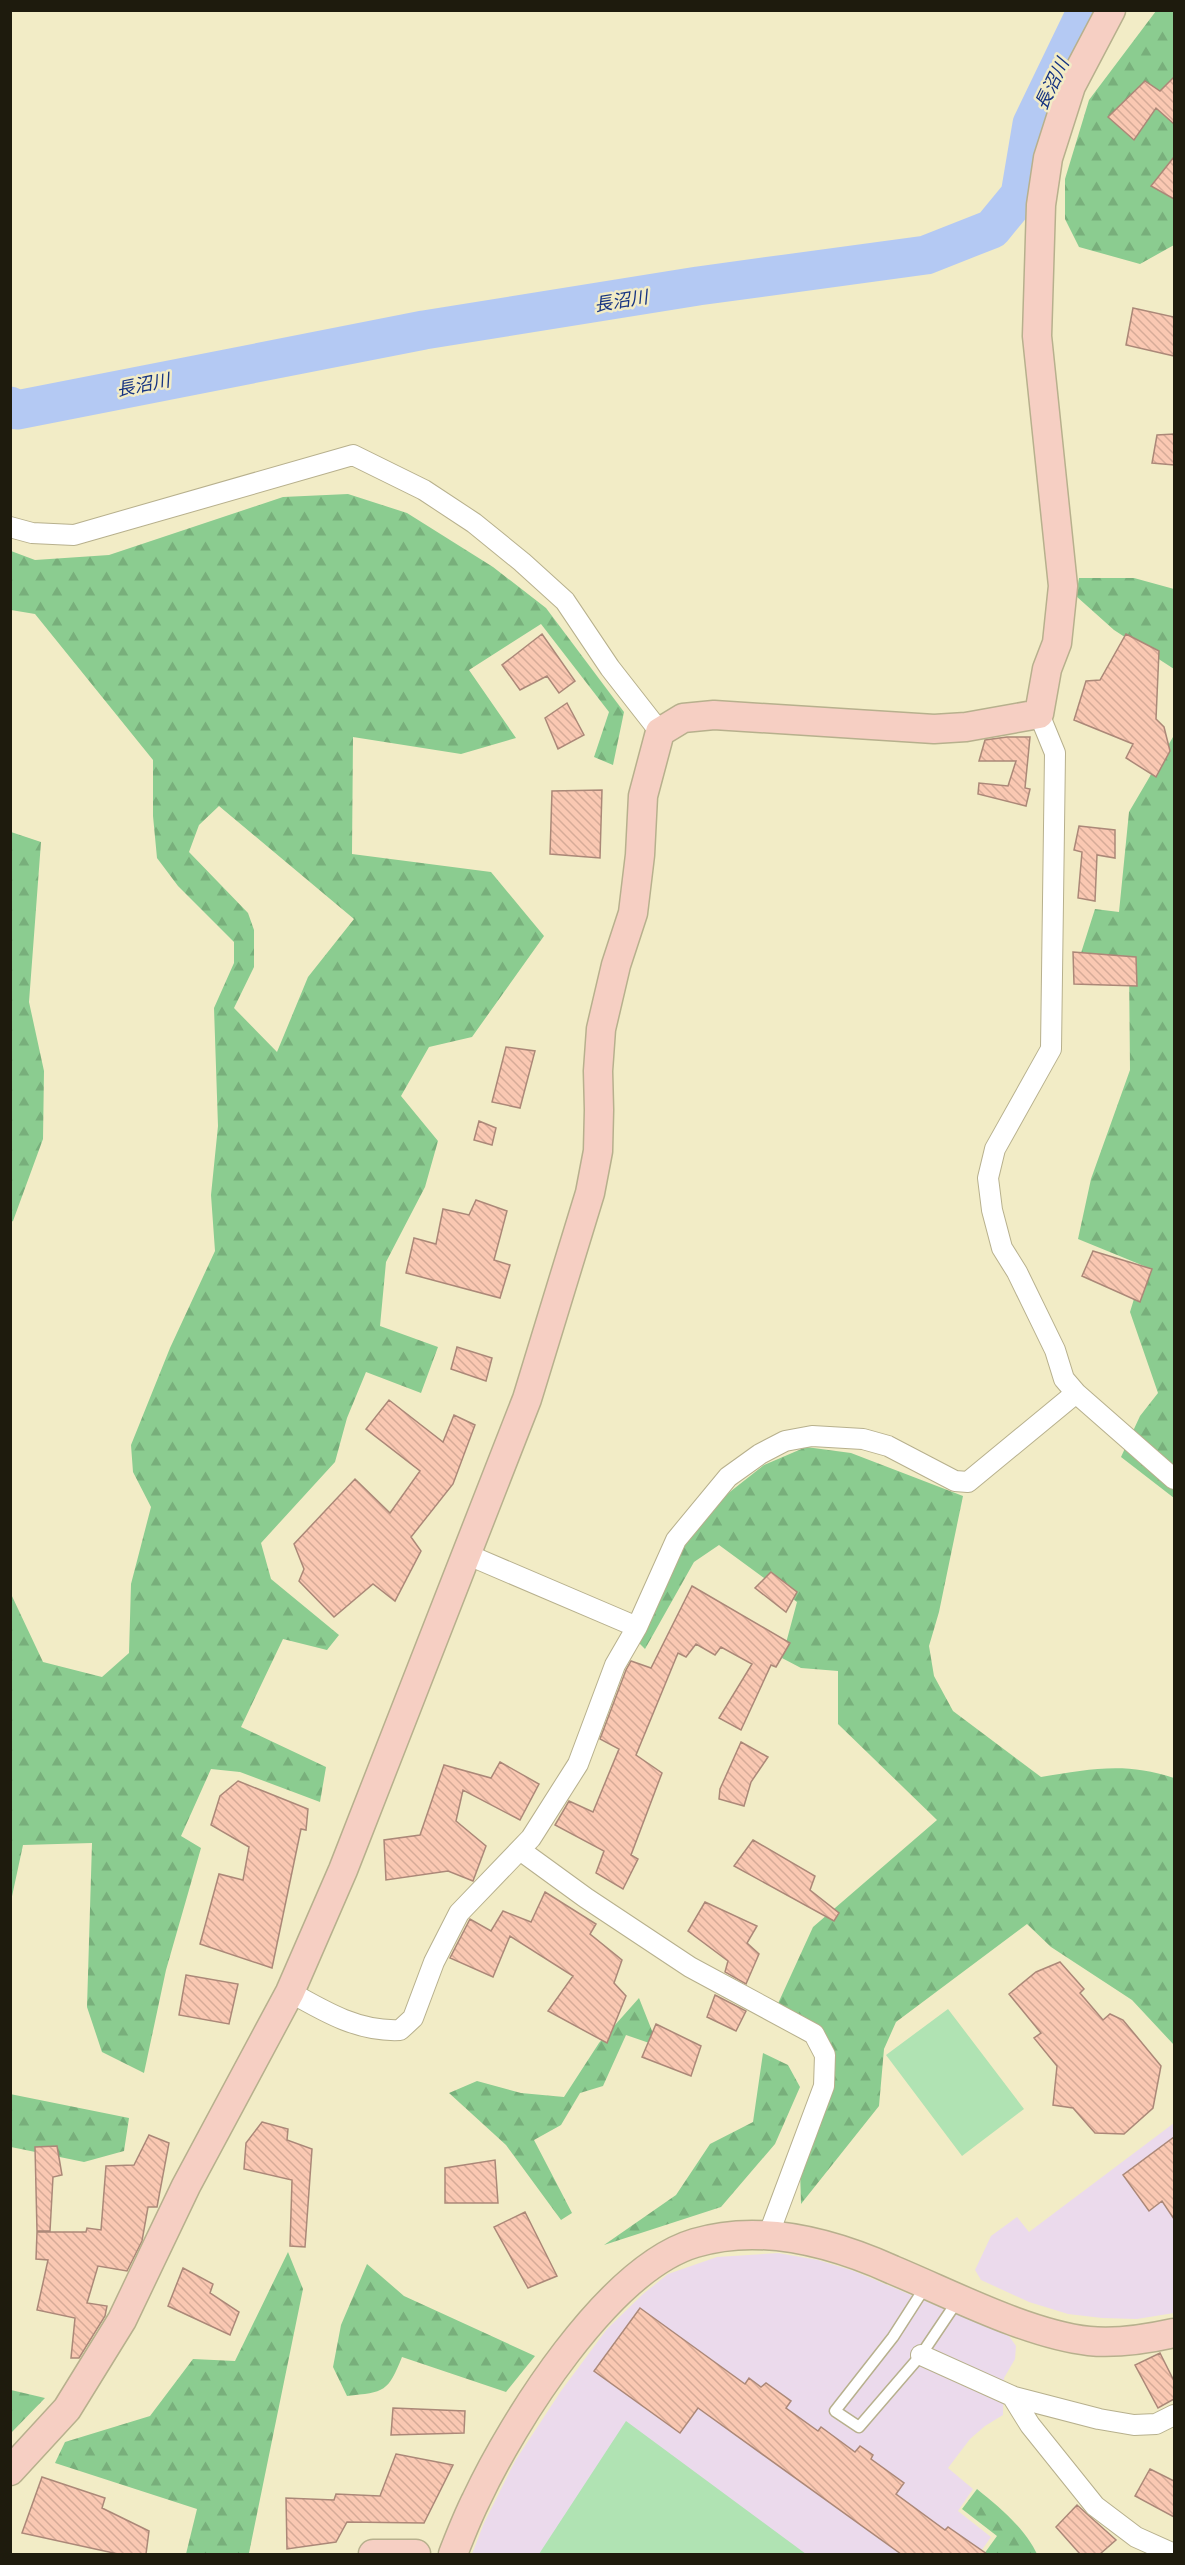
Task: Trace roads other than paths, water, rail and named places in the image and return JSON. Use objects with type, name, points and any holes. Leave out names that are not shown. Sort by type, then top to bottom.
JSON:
[{"type":"street","points":[[1111,10],[1071,86],[1048,158],[1041,205],[1037,336],[1063,586],[1057,643],[1047,669],[1039,714],[1055,753],[1051,1049],[996,1149],[988,1178],[992,1210],[1002,1248],[1017,1272],[1055,1350],[1064,1379],[1076,1394],[1174,1479]]},
{"type":"street","points":[[10,527],[32,533],[74,535],[353,455],[424,490],[474,523],[522,562],[565,601],[610,668],[660,732]]},
{"type":"street","points":[[10,2471],[67,2409],[122,2320],[186,2186],[290,1992],[343,1870],[527,1399],[590,1193],[598,1151],[600,1110],[598,1071],[602,1029],[616,965],[633,913],[640,855],[643,796],[660,732],[683,718],[714,715],[934,729],[966,727],[1039,714]]},
{"type":"street","points":[[290,1992],[333,2017],[370,2028],[400,2030],[413,2018],[434,1962],[459,1913],[531,1838],[578,1764],[615,1665],[637,1627],[676,1540],[728,1477],[760,1454],[785,1441],[812,1436],[863,1439],[888,1446],[955,1481],[968,1482],[1076,1394]]},
{"type":"street","points":[[466,1554],[637,1627]]},
{"type":"street","points":[[520,1850],[586,1898],[690,1967],[814,2034],[825,2055],[824,2086],[768,2236]]},
{"type":"street","points":[[453,2554],[476,2500],[523,2415],[598,2313],[624,2286],[653,2264],[695,2243],[744,2236],[768,2236],[811,2242],[856,2254],[1042,2330],[1088,2341],[1145,2340],[1174,2333]]},
{"type":"street","points":[[921,2355],[1012,2396],[1099,2419],[1134,2426],[1156,2424],[1174,2415]]},
{"type":"street","points":[[1012,2396],[1030,2425],[1095,2506],[1136,2538],[1174,2554]]},
{"type":"street","points":[[374,2554],[413,2554]]},
{"type":"lane","points":[[927,2284],[893,2337],[835,2411],[859,2427],[921,2355],[959,2298]]},
{"type":"waterway","name":"長沼川","points":[[10,406],[17,410],[424,330],[698,286],[926,255],[992,229],[1020,195],[1032,124],[1087,10]]}]
